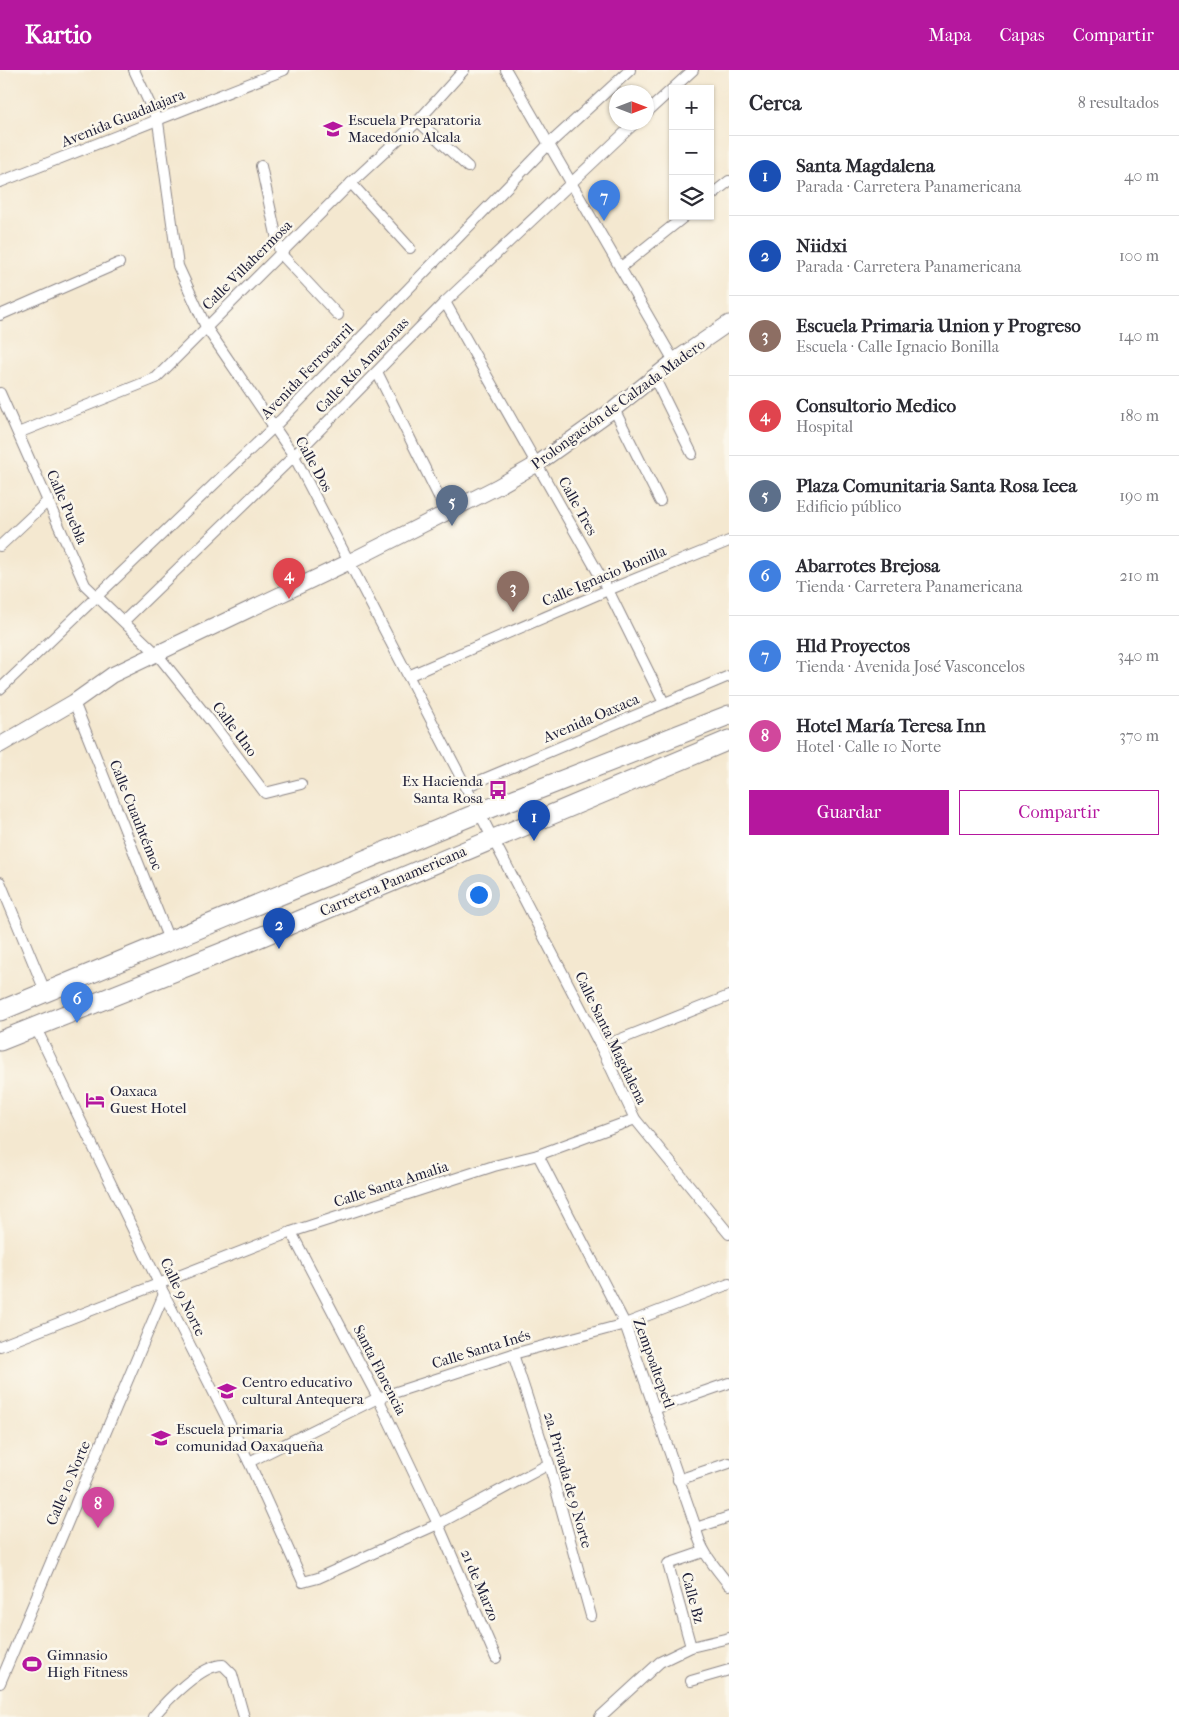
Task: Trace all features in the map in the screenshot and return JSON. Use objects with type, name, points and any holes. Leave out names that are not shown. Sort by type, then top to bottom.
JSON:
[{"type":"highway","name":"Carretera Panamericana","points":[[0,1011],[478,813],[729,715]]},
{"type":"highway","name":"Carretera Panamericana","points":[[0,1041],[251,941],[729,740]]},
{"type":"street","name":"Calle Dos","points":[[134,70],[158,122],[178,266],[206,327],[294,456],[478,813]]},
{"type":"street","name":"Avenida Guadalajara","points":[[0,182],[158,122],[284,70]]},
{"type":"street","name":"Calle Villahermosa","points":[[18,433],[156,378],[351,183],[418,121],[464,70]]},
{"type":"street","points":[[506,70],[674,361]]},
{"type":"street","name":"Avenida Ferrocarril","points":[[0,689],[275,426],[548,145],[630,70]]},
{"type":"street","points":[[654,106],[694,70]]},
{"type":"street","points":[[418,121],[468,167]]},
{"type":"street","name":"Calle Río Amazonas","points":[[124,621],[294,456],[445,302],[569,182],[627,130]]},
{"type":"street","points":[[261,166],[280,254],[338,315]]},
{"type":"street","points":[[714,193],[729,181]]},
{"type":"street","points":[[351,183],[410,248]]},
{"type":"street","points":[[620,268],[680,220]]},
{"type":"street","points":[[0,315],[119,263]]},
{"type":"street","name":"Calle Tres","points":[[445,302],[608,590],[664,703]]},
{"type":"street","name":"Prolongación de Calzada Madero","points":[[0,745],[74,702],[112,676],[349,562],[497,487],[537,464],[614,409],[674,361],[729,324]]},
{"type":"street","points":[[378,372],[447,512]]},
{"type":"street","points":[[654,377],[692,454]]},
{"type":"street","name":"Calle Puebla","points":[[0,392],[85,585],[124,621]]},
{"type":"street","points":[[614,409],[660,501]]},
{"type":"street","points":[[0,546],[49,500]]},
{"type":"street","name":"Calle Ignacio Bonilla","points":[[408,676],[608,590],[729,541]]},
{"type":"street","points":[[124,621],[156,654]]},
{"type":"street","name":"Calle Uno","points":[[156,654],[213,724],[265,794],[301,784]]},
{"type":"street","name":"Avenida Oaxaca","points":[[465,787],[729,676]]},
{"type":"street","name":"Calle Cuauhtémoc","points":[[74,702],[169,940]]},
{"type":"street","name":"Calle Santa Magdalena","points":[[478,813],[601,1047],[634,1119],[729,1234]]},
{"type":"street","points":[[0,882],[46,991]]},
{"type":"street","points":[[601,1047],[729,996]]},
{"type":"street","name":"Calle 9 Norte","points":[[35,1026],[164,1294],[249,1462],[303,1582],[318,1578],[438,1524]]},
{"type":"street","name":"Calle Santa Amalia","points":[[0,1346],[291,1232],[494,1166],[538,1155],[634,1119]]},
{"type":"street","name":"Zempoaltepetl","points":[[538,1155],[625,1324],[703,1552],[729,1585]]},
{"type":"street","name":"Santa Florencia","points":[[291,1232],[378,1398],[438,1524]]},
{"type":"street","name":"Calle Santa Inés","points":[[249,1462],[378,1398],[513,1354],[625,1324],[729,1284]]},
{"type":"street","name":"Calle 10 Norte","points":[[0,1683],[164,1294]]},
{"type":"street","name":"2a. Privada de 9 Norte","points":[[513,1354],[549,1464],[591,1616]]},
{"type":"street","points":[[654,1408],[729,1383]]},
{"type":"street","points":[[678,1480],[729,1463]]},
{"type":"street","points":[[438,1524],[549,1464]]},
{"type":"street","points":[[696,1528],[729,1517]]},
{"type":"street","name":"21 de Marzo","points":[[438,1524],[496,1658]]},
{"type":"street","name":"Calle Bz","points":[[691,1647],[668,1564],[703,1552]]},
{"type":"street","points":[[600,1717],[660,1662],[691,1647],[729,1638]]},
{"type":"street","points":[[153,1717],[167,1700],[212,1665],[223,1665],[232,1674],[244,1717]]},
{"type":"street","points":[[691,1681],[729,1670]]},
{"type":"place","name":"Escuela Preparatoria Macedonio Alcala","points":[[333,129]]},
{"type":"place","name":"Hld Proyectos","points":[[604,221]]},
{"type":"place","name":"Plaza Comunitaria Santa Rosa Ieea","points":[[452,526]]},
{"type":"place","name":"Consultorio Medico","points":[[289,599]]},
{"type":"place","name":"Escuela Primaria Union y Progreso","points":[[513,612]]},
{"type":"place","name":"Ex Hacienda Santa Rosa","points":[[498,790]]},
{"type":"place","name":"Santa Magdalena","points":[[534,841]]},
{"type":"place","name":"Niidxi","points":[[279,949]]},
{"type":"place","name":"Abarrotes Brejosa","points":[[77,1023]]},
{"type":"place","name":"Oaxaca Guest Hotel","points":[[95,1100]]},
{"type":"place","name":"Centro educativo cultural Antequera","points":[[227,1391]]},
{"type":"place","name":"Escuela primaria comunidad Oaxaqueña","points":[[161,1438]]},
{"type":"place","name":"Hotel María Teresa Inn","points":[[98,1528]]},
{"type":"place","name":"Gimnasio High Fitness","points":[[32,1664]]}]
